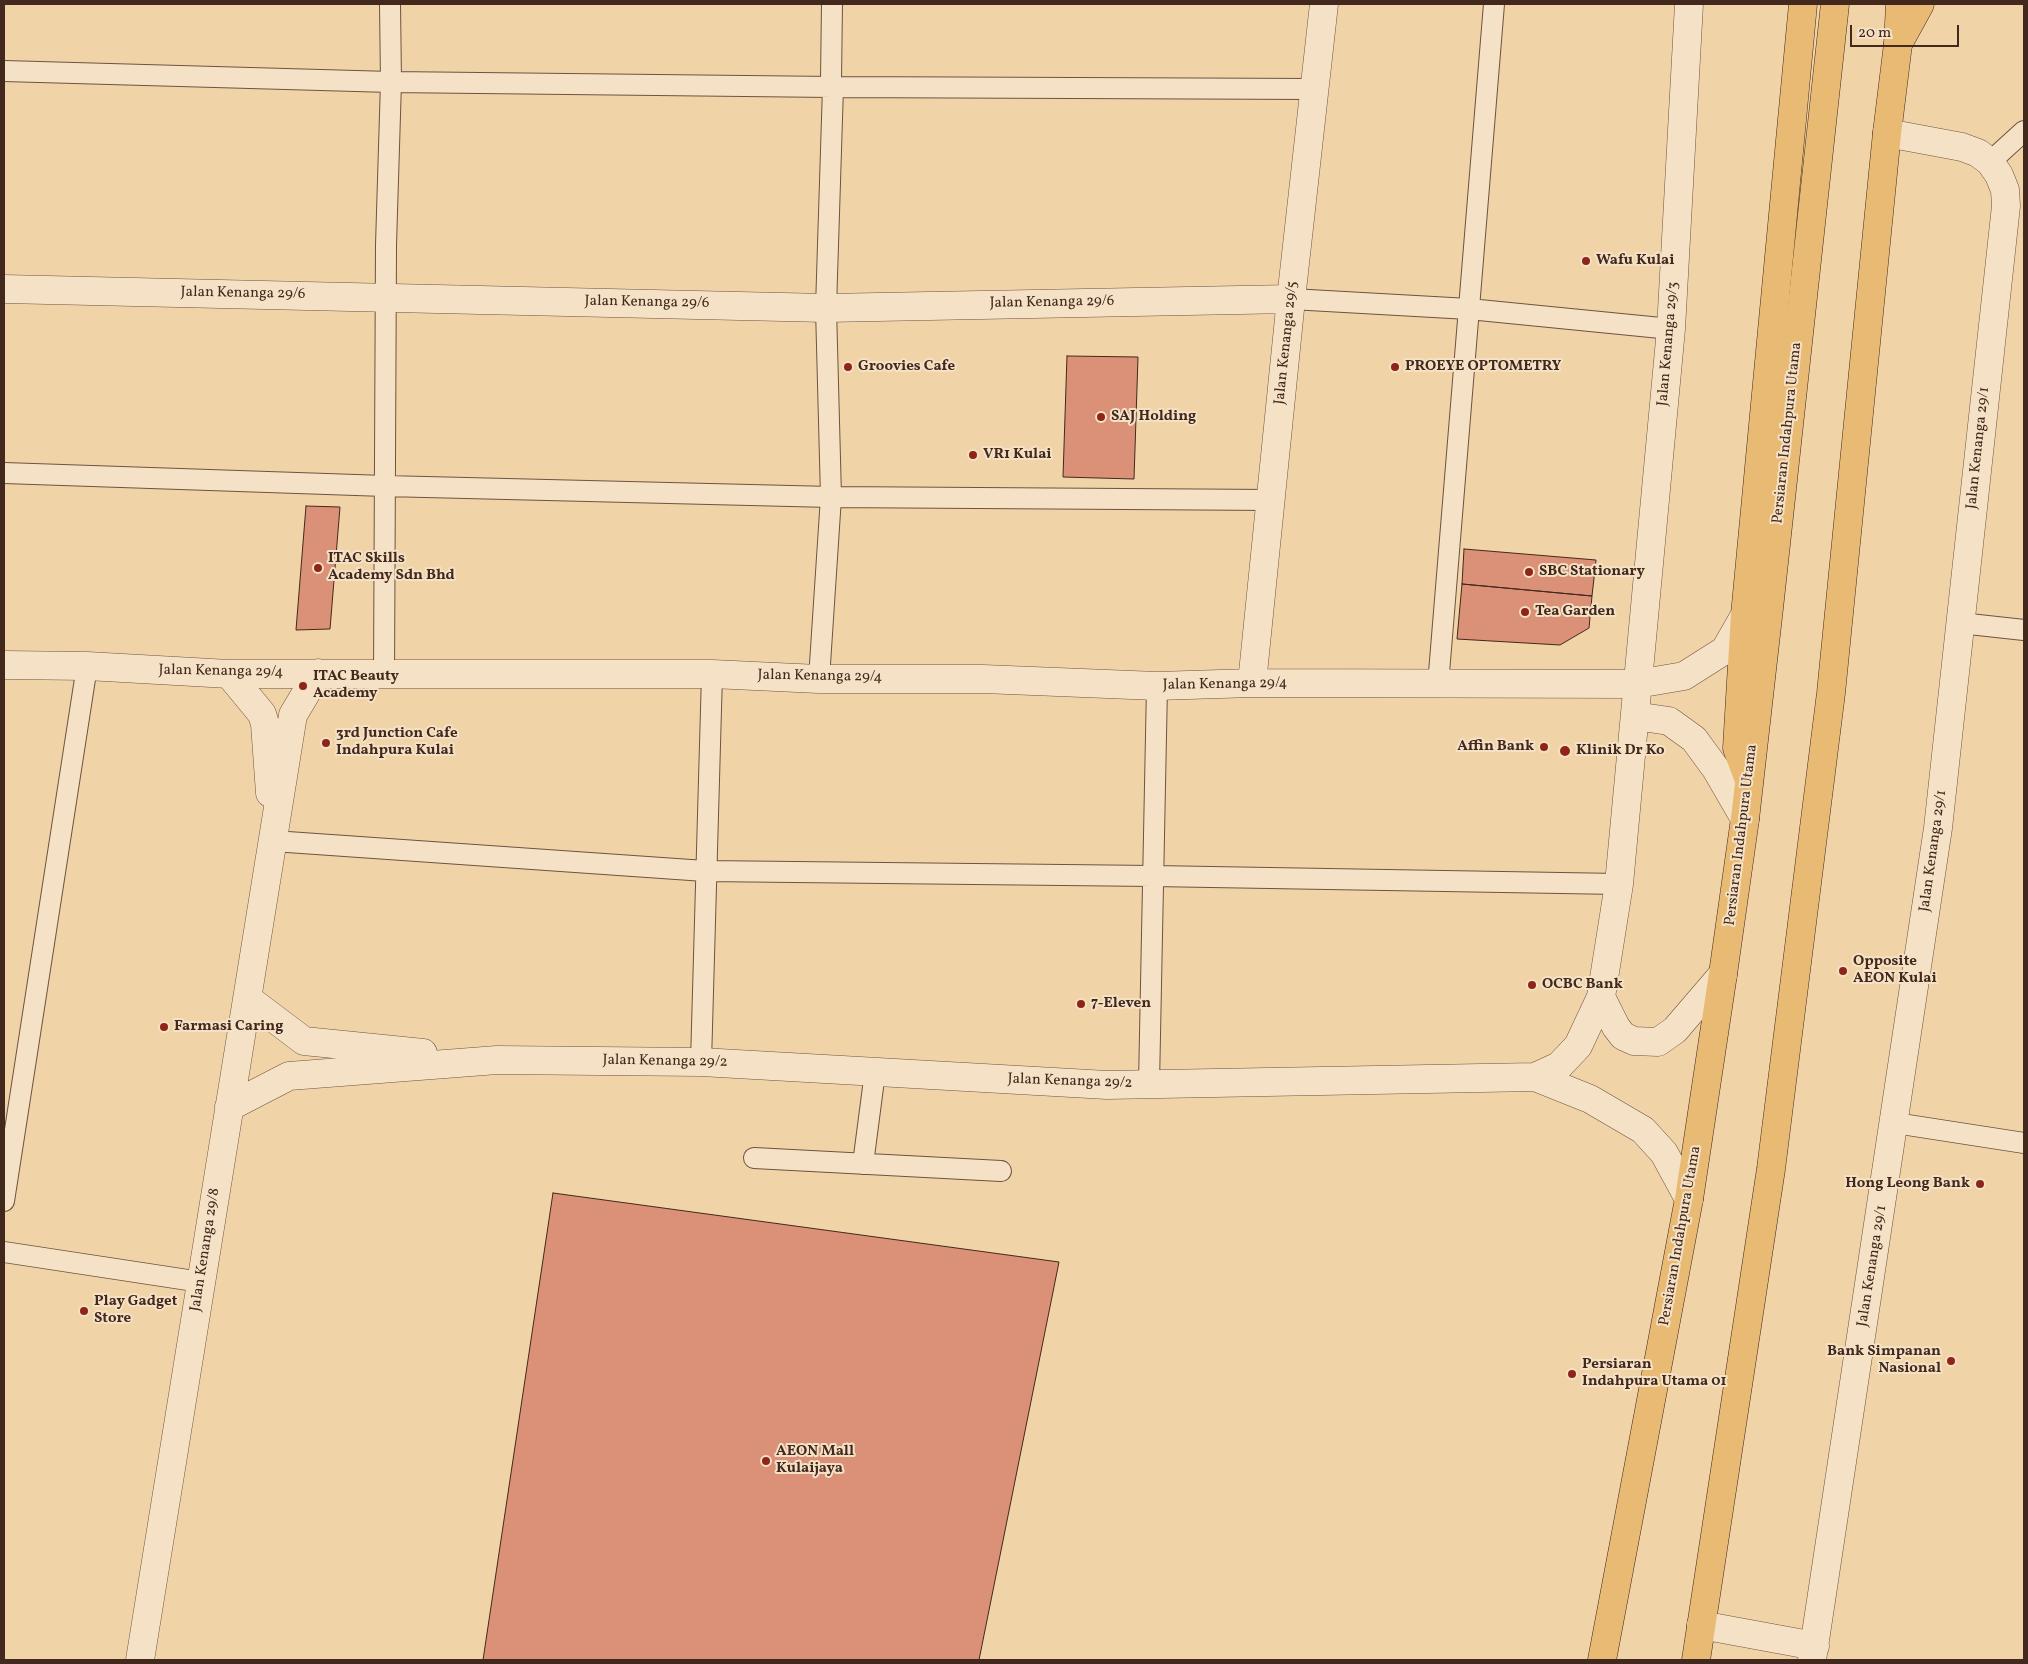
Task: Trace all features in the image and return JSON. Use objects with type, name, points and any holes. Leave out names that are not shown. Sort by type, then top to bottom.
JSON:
[{"type":"main road","points":[[1749,780],[1737,748],[1745,615],[1803,4]]},
{"type":"main road","name":"Persiaran Indahpura Utama","points":[[1602,1660],[1689,1200],[1745,818],[1835,4]]},
{"type":"main road","points":[[1696,1660],[1771,1169],[1831,693],[1887,133],[1898,44],[1900,4]]},
{"type":"main road","points":[[1898,44],[1920,4]]},
{"type":"street","name":"Jalan Kenanga 29/5","points":[[1252,683],[1291,299],[1324,4]]},
{"type":"street","name":"Jalan Kenanga 29/3","points":[[1619,884],[1671,329],[1689,4]]},
{"type":"street","name":"Jalan Kenanga 29/1","points":[[1813,1653],[1895,1124],[1938,828],[2006,206],[2005,190],[1999,175],[1990,162],[1978,153],[1962,147],[1887,133]]},
{"type":"street","name":"Jalan Kenanga 29/6","points":[[4,289],[826,308],[1291,299]]},
{"type":"street","name":"Jalan Kenanga 29/4","points":[[4,665],[87,666],[229,674],[712,674],[819,678],[983,679],[1157,686],[1252,683],[1438,685],[1637,684],[1684,676],[1725,650],[1745,615]]},
{"type":"street","name":"Jalan Kenanga 29/8","points":[[140,1660],[293,715],[318,673]]},
{"type":"street","name":"Jalan Kenanga 29/8","points":[[229,674],[262,714],[265,724],[272,841]]},
{"type":"street","points":[[1635,716],[1669,721],[1694,740],[1716,769],[1745,818]]},
{"type":"street","name":"Jalan Kenanga 29/2","points":[[229,1107],[289,1076],[497,1060],[701,1062],[1107,1085],[1535,1077],[1559,1066],[1578,1046],[1601,997],[1619,884]]},
{"type":"street","points":[[1601,997],[1616,1027],[1623,1036],[1634,1041],[1658,1042],[1675,1030],[1723,974]]},
{"type":"street","name":"Jalan Kenanga 29/2","points":[[247,998],[304,1041],[497,1060]]},
{"type":"street","points":[[1535,1077],[1590,1099],[1642,1130],[1664,1153],[1689,1200]]},
{"type":"street","points":[[1701,1625],[1813,1653]]},
{"type":"lane","points":[[384,675],[386,297],[391,82],[390,4]]},
{"type":"lane","points":[[819,678],[831,497],[826,308],[833,87],[831,79],[832,4]]},
{"type":"lane","points":[[1438,685],[1494,4]]},
{"type":"lane","points":[[4,71],[391,82],[833,87],[1314,89]]},
{"type":"lane","points":[[1990,162],[2024,131]]},
{"type":"lane","points":[[1291,299],[1469,309],[1671,329]]},
{"type":"lane","points":[[4,473],[385,486],[831,497],[1270,500]]},
{"type":"lane","points":[[1960,622],[2024,630]]},
{"type":"lane","points":[[4,1200],[87,666]]},
{"type":"lane","points":[[701,1062],[712,674]]},
{"type":"lane","points":[[1149,1084],[1157,686]]},
{"type":"lane","points":[[272,841],[706,871],[1619,884]]},
{"type":"lane","points":[[863,1164],[874,1072]]},
{"type":"lane","points":[[1895,1124],[2024,1143]]},
{"type":"lane","points":[[754,1158],[1002,1171]]},
{"type":"lane","points":[[4,1252],[201,1282]]},
{"type":"building","name":"SAJ Holding","points":[[1067,356],[1138,357],[1134,479],[1063,477]]},
{"type":"building","name":"ITAC Skills Academy Sdn Bhd","points":[[306,506],[340,507],[330,629],[296,630]]},
{"type":"building","name":"SBC Stationary","points":[[1464,549],[1596,560],[1592,596],[1462,584]]},
{"type":"building","name":"Tea Garden","points":[[1462,584],[1592,596],[1589,628],[1560,645],[1457,639]]},
{"type":"building","name":"AEON Mall Kulaijaya","points":[[553,1193],[1059,1262],[979,1660],[483,1660]]},
{"type":"place","name":"Wafu Kulai","points":[[1586,261]]},
{"type":"place","name":"Groovies Cafe","points":[[848,367]]},
{"type":"place","name":"PROEYE OPTOMETRY","points":[[1395,367]]},
{"type":"place","name":"SAJ Holding","points":[[1101,417]]},
{"type":"place","name":"VR1 Kulai","points":[[973,455]]},
{"type":"place","name":"ITAC Skills Academy Sdn Bhd","points":[[318,568]]},
{"type":"place","name":"SBC Stationary","points":[[1529,572]]},
{"type":"place","name":"Tea Garden","points":[[1525,612]]},
{"type":"place","name":"ITAC Beauty Academy","points":[[303,686]]},
{"type":"place","name":"3rd Junction Cafe Indahpura Kulai","points":[[326,743]]},
{"type":"place","name":"Affin Bank","points":[[1544,747]]},
{"type":"place","name":"Klinik Dr Ko","points":[[1565,751]]},
{"type":"place","name":"Opposite AEON Kulai","points":[[1843,971]]},
{"type":"place","name":"OCBC Bank","points":[[1532,985]]},
{"type":"place","name":"7-Eleven","points":[[1081,1004]]},
{"type":"place","name":"Farmasi Caring","points":[[164,1027]]},
{"type":"place","name":"Hong Leong Bank","points":[[1980,1184]]},
{"type":"place","name":"Play Gadget Store","points":[[84,1311]]},
{"type":"place","name":"Bank Simpanan Nasional","points":[[1951,1361]]},
{"type":"place","name":"Persiaran Indahpura Utama 01","points":[[1572,1374]]},
{"type":"place","name":"AEON Mall Kulaijaya","points":[[766,1461]]}]
